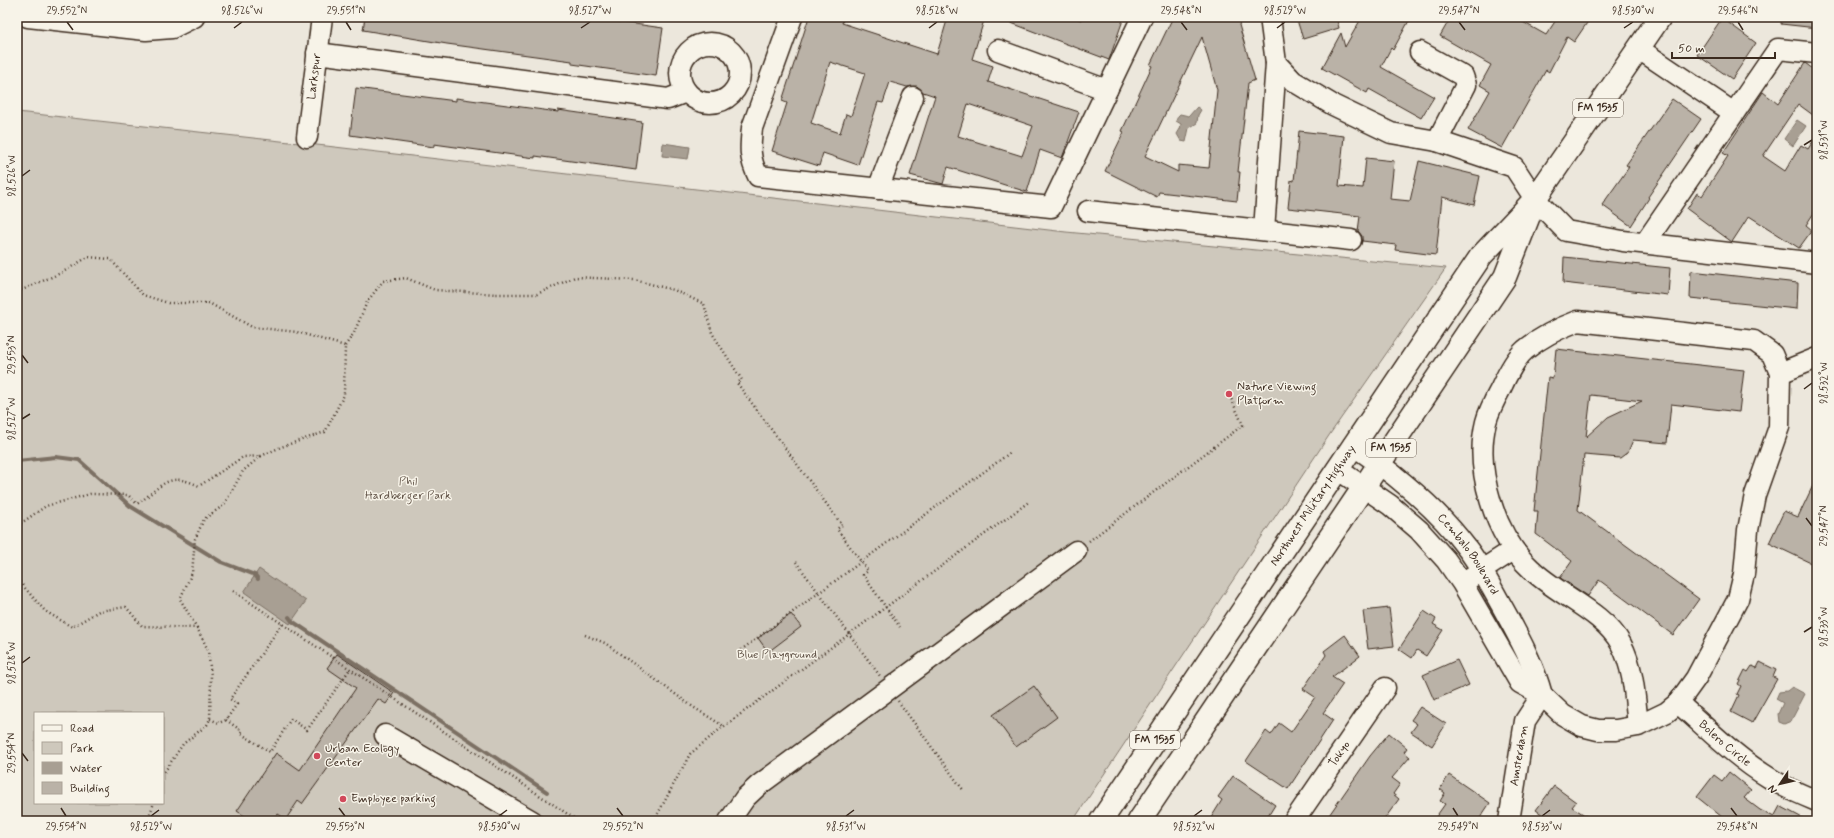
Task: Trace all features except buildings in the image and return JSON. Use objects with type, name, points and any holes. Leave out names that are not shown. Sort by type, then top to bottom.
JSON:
[{"type":"main road","name":"Northwest Military Highway","points":[[1101,821],[1481,256],[1535,199],[1660,17]]},
{"type":"main road","name":"Northwest Military Highway","points":[[1139,821],[1505,277],[1535,199]]},
{"type":"street","points":[[28,17],[146,30],[172,28],[193,18]]},
{"type":"street","name":"Larkspur","points":[[307,137],[322,17]]},
{"type":"street","points":[[792,17],[752,128],[750,147],[751,162],[758,176],[1051,207],[1142,17]]},
{"type":"street","points":[[1264,230],[1276,63],[1270,17]]},
{"type":"street","points":[[1639,49],[1734,113]]},
{"type":"street","points":[[1645,243],[1778,49],[1817,53]]},
{"type":"street","points":[[998,50],[1107,90]]},
{"type":"street","points":[[1420,52],[1462,76],[1466,85],[1437,141]]},
{"type":"street","points":[[317,53],[668,99],[686,92]]},
{"type":"street","points":[[1276,63],[1293,81],[1333,105],[1390,132],[1437,141],[1514,167],[1535,199],[1566,231],[1645,243],[1817,263]]},
{"type":"street","points":[[878,189],[913,97]]},
{"type":"street","points":[[1088,212],[1351,240]]},
{"type":"street","points":[[1638,726],[1630,669],[1621,644],[1608,626],[1531,570],[1513,550],[1498,522],[1485,481],[1482,446],[1486,421],[1505,379],[1524,351],[1553,331],[1578,321],[1754,341],[1772,354],[1780,373],[1817,358]]},
{"type":"street","name":"Cembalo Boulevard","points":[[1337,469],[1390,505],[1419,530],[1446,560],[1462,583],[1520,683],[1542,695],[1563,716],[1582,726],[1598,730],[1616,730],[1638,726],[1667,712],[1678,703],[1696,678],[1738,599],[1744,574],[1748,530],[1756,495],[1779,427],[1780,373]]},
{"type":"street","name":"Cembalo Boulevard","points":[[1354,446],[1380,464],[1439,516],[1466,547],[1482,571],[1510,621],[1536,674],[1542,695]]},
{"type":"street","points":[[1462,583],[1513,550]]},
{"type":"street","points":[[729,821],[744,798],[758,785],[1076,551]]},
{"type":"street","name":"Tokyo","points":[[1294,821],[1385,688]]},
{"type":"street","name":"Amsterdam","points":[[1509,821],[1525,721],[1542,695]]},
{"type":"street","name":"Bolero Circle","points":[[1678,703],[1761,772],[1792,791],[1817,801]]},
{"type":"street","points":[[385,735],[532,821]]},
{"type":"path","points":[[17,290],[22,290],[63,272],[88,257],[110,259],[143,295],[168,303],[209,303],[252,327],[297,332],[346,346]]},
{"type":"path","points":[[164,772],[183,744],[207,725],[210,719],[211,675],[208,650],[180,599],[192,573],[195,539],[204,519],[224,505],[243,471],[261,456],[281,447],[325,432],[344,395],[346,346],[354,333],[367,302],[383,281],[406,278],[435,290],[496,294],[537,294],[575,278],[634,280],[674,290],[704,304],[712,333],[742,380],[737,383],[842,525],[837,529],[868,571],[863,575],[900,627]]},
{"type":"path","points":[[1076,551],[1243,424],[1229,394]]},
{"type":"path","points":[[741,650],[1011,452]]},
{"type":"path","points":[[17,526],[46,506],[90,494],[128,495],[137,504],[163,482],[186,479],[199,486],[243,457],[261,456]]},
{"type":"path","points":[[654,821],[690,754],[725,726],[1030,502]]},
{"type":"path","points":[[17,579],[45,611],[72,627],[100,610],[126,608],[142,626],[197,628]]},
{"type":"path","points":[[234,591],[578,821]]},
{"type":"path","points":[[210,719],[219,723],[226,720],[237,704],[230,699],[282,624]]},
{"type":"path","points":[[585,635],[606,643],[693,707],[725,726]]},
{"type":"path","points":[[226,720],[242,731],[240,733],[270,752],[290,719],[307,730],[350,669]]},
{"type":"path","points":[[148,821],[154,804]]},
{"type":"green space","name":"Phil Hardberger Park","points":[[17,112],[326,146],[1066,232],[1446,268],[1330,434],[1073,821],[17,821]]},
{"type":"water","points":[[1197,107],[1201,110],[1198,115],[1197,123],[1189,128],[1186,142],[1181,141],[1177,134],[1181,124],[1176,121],[1178,116],[1180,114],[1189,116]]},
{"type":"water","points":[[1797,120],[1806,126],[1793,146],[1784,139]]},
{"type":"water","points":[[663,143],[690,147],[688,159],[662,156]]},
{"type":"water","points":[[259,569],[306,601],[290,624],[244,592]]},
{"type":"water","points":[[1792,687],[1805,694],[1791,721],[1784,724],[1779,722],[1778,714],[1783,703],[1776,699],[1779,692],[1787,691]]},
{"type":"waterway","points":[[17,461],[56,457],[79,460],[130,506],[221,562],[255,575],[258,579]]},
{"type":"waterway","points":[[289,617],[292,621],[547,792]]},
{"type":"place","name":"Nature Viewing Platform","points":[[1229,394]]},
{"type":"place","name":"Urban Ecology Center","points":[[317,756]]},
{"type":"place","name":"Employee parking","points":[[343,799]]},
{"type":"park label","name":"Blue Playground","points":[[777,655]]}]
